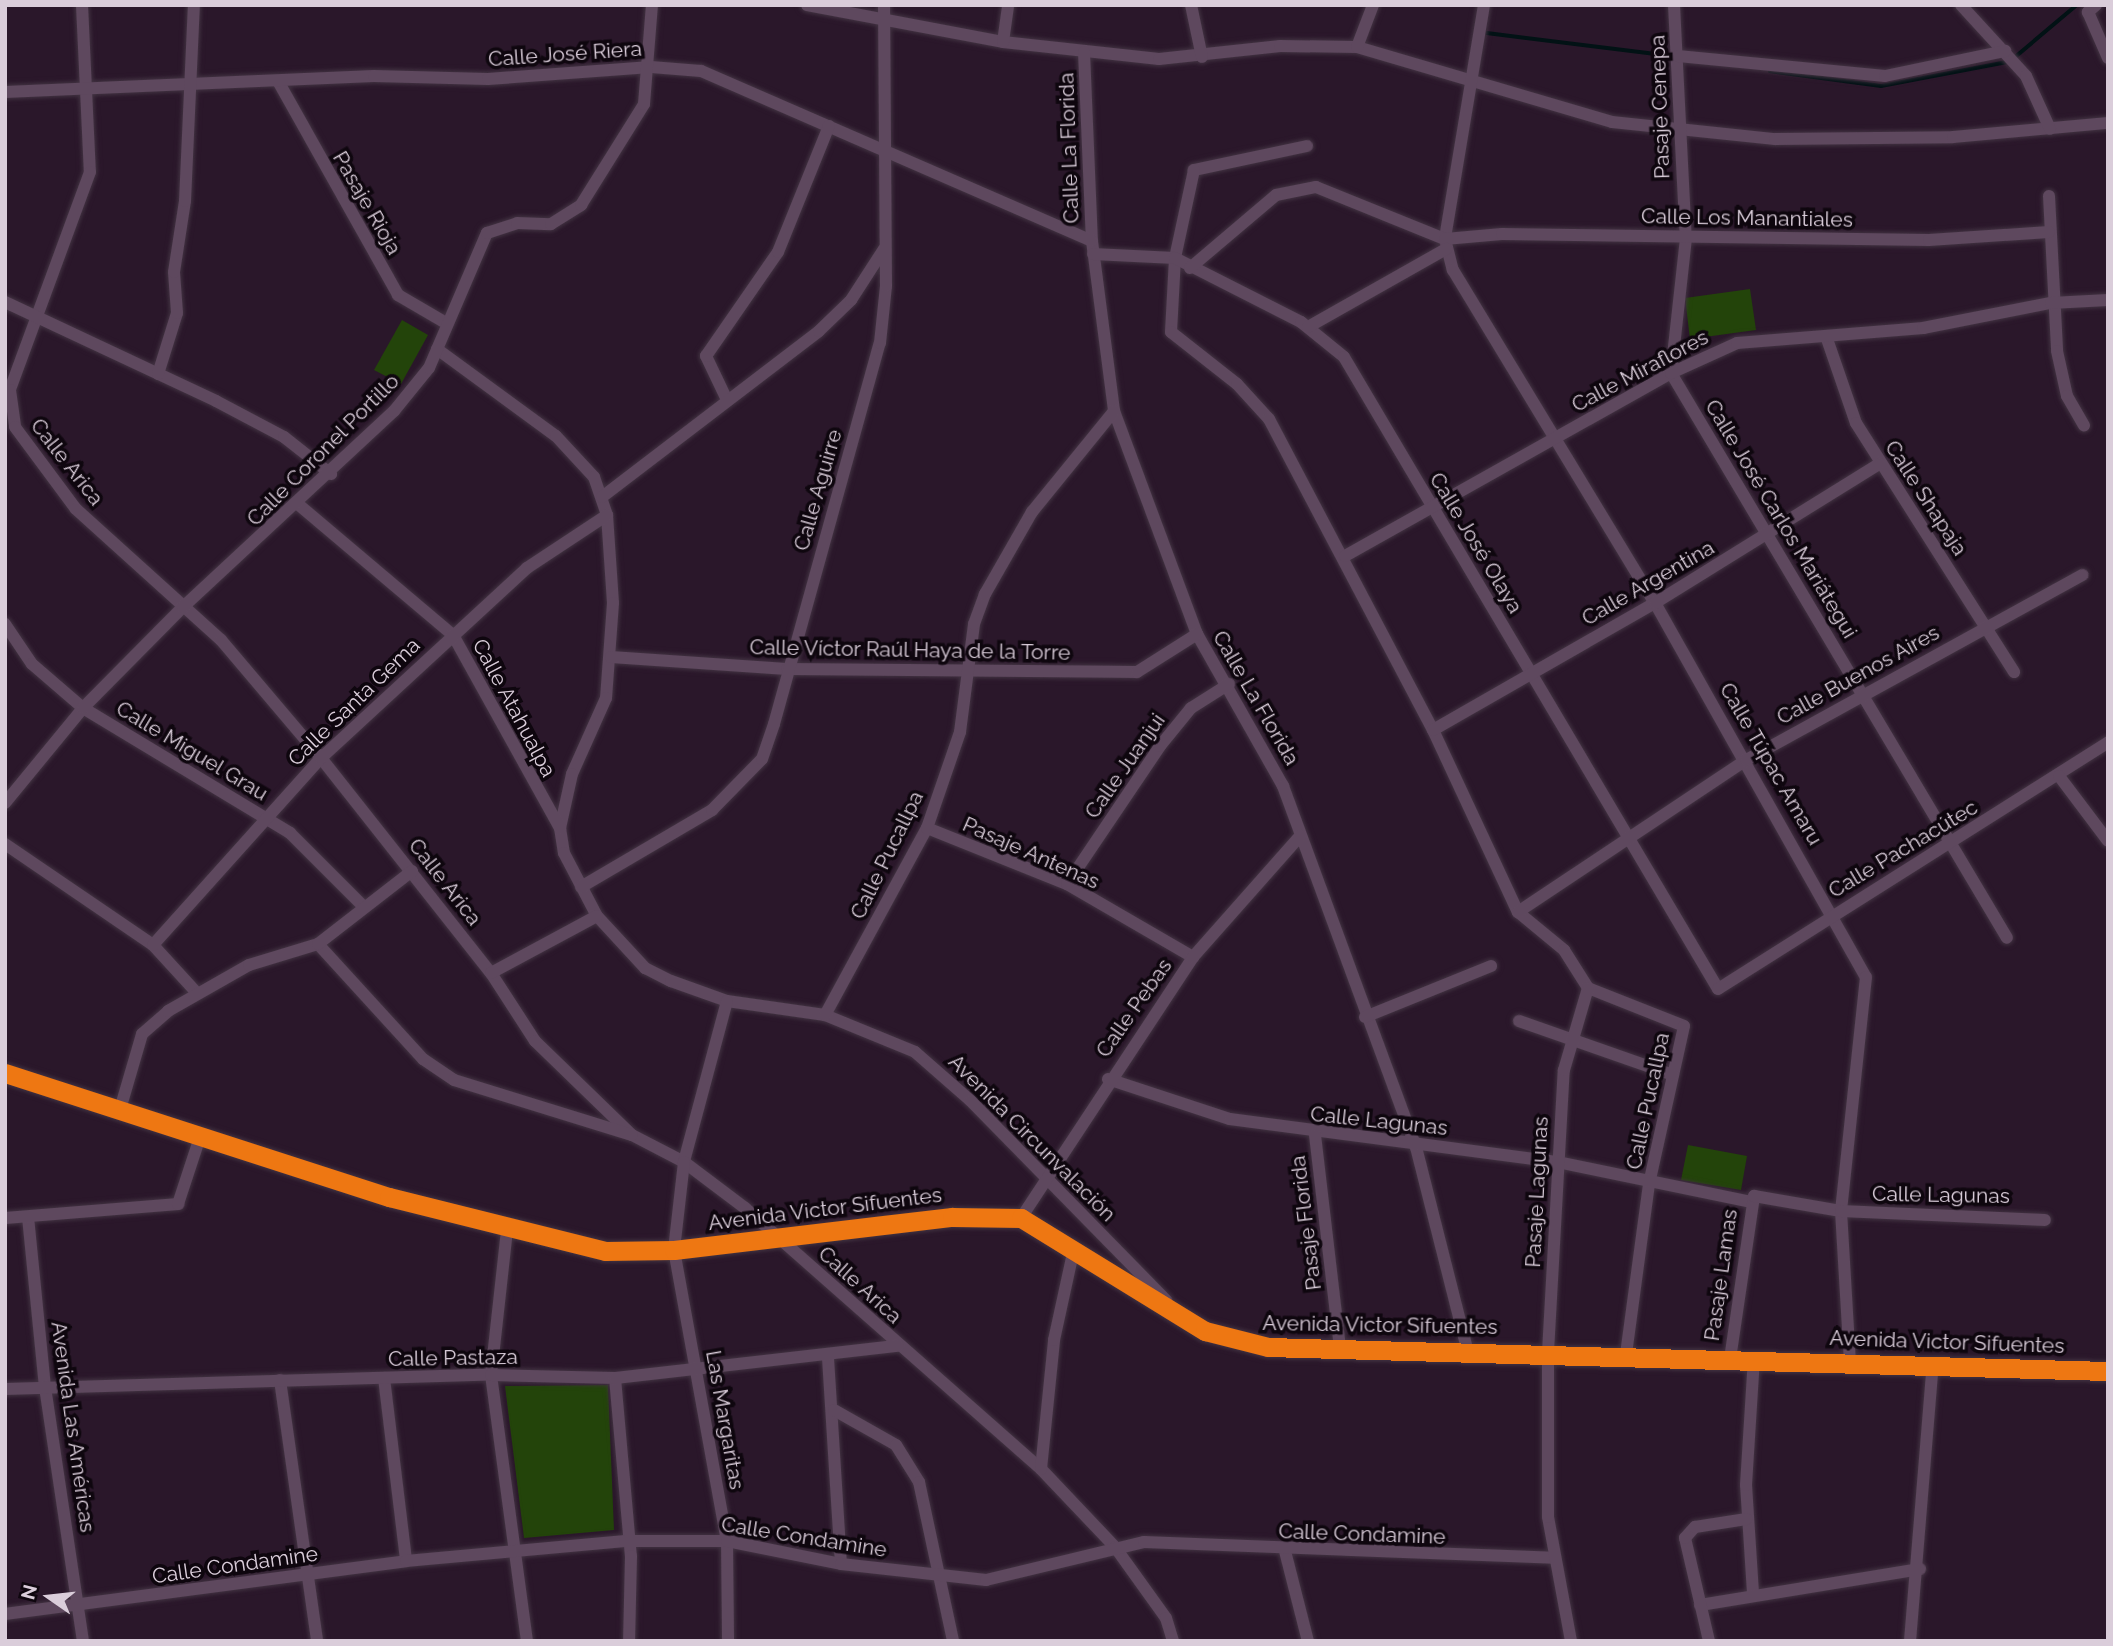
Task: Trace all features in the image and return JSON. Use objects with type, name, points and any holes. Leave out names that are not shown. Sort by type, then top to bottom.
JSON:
[{"type":"highway","name":"Avenida Victor Sifuentes","points":[[5,1073],[121,1105],[201,1134],[507,1230],[605,1251],[674,1250],[952,1217],[1021,1218],[1074,1248],[1187,1321],[1221,1338],[1268,1348],[1467,1349],[2108,1371]]},
{"type":"street","name":"Calle Arica","points":[[82,5],[90,91],[86,194],[35,310],[10,390],[15,428],[76,509],[221,640],[412,871],[491,973],[535,1041],[632,1135],[684,1162],[781,1239],[898,1346],[1041,1469],[1115,1547],[1167,1618],[1173,1641]]},
{"type":"street","points":[[158,374],[177,313],[174,272],[193,89],[194,5]]},
{"type":"street","name":"Calle Coronel Portillo","points":[[5,803],[83,708],[183,607],[299,505],[394,411],[437,349],[487,233],[517,223],[551,224],[581,205],[637,122],[651,67],[652,5]]},
{"type":"street","points":[[807,5],[1003,42],[1084,52],[1202,57],[1280,46],[1357,47],[1468,84],[1612,122],[1678,129],[1789,139],[1953,137],[2108,123]]},
{"type":"street","name":"Calle Aguirre","points":[[581,887],[712,810],[762,759],[880,343],[885,245],[884,5]]},
{"type":"street","points":[[1003,42],[1008,5]]},
{"type":"street","points":[[1191,5],[1202,57]]},
{"type":"street","points":[[1357,47],[1373,5]]},
{"type":"street","points":[[1446,244],[1468,84],[1484,5]]},
{"type":"street","name":"Pasaje Cenepa","points":[[1671,373],[1686,238],[1678,129],[1678,56],[1674,5]]},
{"type":"street","points":[[1961,5],[2010,56],[2050,128]]},
{"type":"street","points":[[2092,9],[2108,58]]},
{"type":"street","name":"Calle La Florida","points":[[1084,52],[1093,247],[1114,411],[1197,634],[1229,684],[1283,786],[1365,1017],[1416,1147],[1467,1349]]},
{"type":"street","points":[[1678,56],[1885,76],[2010,56]]},
{"type":"street","name":"Calle José Riera","points":[[5,92],[193,89],[278,81],[488,79],[651,67],[727,78],[884,148],[1093,247]]},
{"type":"street","name":"Pasaje Rioja","points":[[278,81],[398,295],[446,323]]},
{"type":"street","points":[[727,400],[706,356],[778,252],[829,125]]},
{"type":"street","points":[[1307,146],[1194,170],[1175,258],[1171,332],[1256,401],[1345,556],[1433,730],[1518,912],[1564,950],[1588,988]]},
{"type":"street","points":[[1190,268],[1258,207],[1299,188],[1353,197],[1446,244]]},
{"type":"street","points":[[2049,196],[2051,303],[2067,396],[2084,425]]},
{"type":"street","name":"Calle Los Manantiales","points":[[1446,244],[1686,238],[1929,240],[2049,232]]},
{"type":"street","points":[[1308,327],[1446,244]]},
{"type":"street","name":"Calle Túpac Amaru","points":[[1446,244],[1461,289],[1655,603],[1860,957],[1867,987],[1841,1211],[1850,1361]]},
{"type":"street","points":[[602,497],[851,300],[885,245]]},
{"type":"street","points":[[1093,247],[1175,258]]},
{"type":"street","name":"Calle José Olaya","points":[[1175,258],[1308,327],[1344,357],[1533,672],[1718,989]]},
{"type":"street","name":"Calle Miraflores","points":[[1345,556],[1431,505],[1554,440],[1671,373],[1737,343],[1923,328],[2051,303],[2108,300]]},
{"type":"street","points":[[5,302],[35,310],[284,437],[331,474]]},
{"type":"street","name":"Calle Shapaja","points":[[1826,335],[1837,382],[1880,464],[2014,672]]},
{"type":"street","points":[[437,349],[556,436],[594,477],[607,515],[611,657],[606,698],[572,775],[560,828]]},
{"type":"street","name":"Calle José Carlos Mariátegui","points":[[1671,373],[1770,533],[2007,938]]},
{"type":"street","name":"Calle Pucallpa","points":[[825,1016],[926,828],[960,732],[974,624],[1007,554],[1062,469],[1114,411]]},
{"type":"street","name":"Calle Argentina","points":[[1433,730],[1655,603],[1880,464]]},
{"type":"street","name":"Calle Atahualpa","points":[[299,505],[453,635],[560,828]]},
{"type":"street","name":"Calle Santa Gema","points":[[152,945],[321,758],[527,568],[607,515]]},
{"type":"street","name":"Calle Buenos Aires","points":[[1518,912],[1627,836],[1746,760],[1862,693],[2082,575]]},
{"type":"street","name":"Calle Miguel Grau","points":[[5,624],[32,664],[83,708],[290,833],[364,907]]},
{"type":"street","name":"Calle Víctor Raúl Haya de la Torre","points":[[611,657],[787,669],[1137,673],[1197,634]]},
{"type":"street","name":"Calle Juanjui","points":[[1067,884],[1160,746],[1191,708],[1229,684]]},
{"type":"street","name":"Calle Pachacútec","points":[[1718,989],[1835,913],[1951,845],[2108,742]]},
{"type":"street","points":[[2059,776],[2108,841]]},
{"type":"street","name":"Avenida Circunvalación","points":[[560,828],[581,887],[597,916],[645,968],[727,1001],[825,1016],[915,1052],[940,1070],[1187,1321]]},
{"type":"street","name":"Pasaje Antenas","points":[[926,828],[1067,884],[1193,957]]},
{"type":"street","name":"Calle Pebas","points":[[1021,1218],[1048,1182],[1108,1079],[1193,957],[1300,836]]},
{"type":"street","points":[[5,844],[152,945],[196,992]]},
{"type":"street","points":[[121,1105],[142,1034],[196,992],[248,965],[318,944],[412,871]]},
{"type":"street","points":[[491,973],[597,916]]},
{"type":"street","points":[[318,944],[423,1059],[454,1080],[632,1135]]},
{"type":"street","points":[[1365,1017],[1491,966]]},
{"type":"street","name":"Calle Pucallpa","points":[[1588,988],[1684,1026],[1649,1184],[1626,1354]]},
{"type":"street","name":"Pasaje Lagunas","points":[[1571,1641],[1553,1558],[1548,1352],[1558,1162],[1572,1035],[1588,988]]},
{"type":"street","name":"Las Margaritas","points":[[727,1001],[684,1162],[674,1250],[727,1541],[728,1641]]},
{"type":"street","points":[[1519,1021],[1572,1035],[1674,1075]]},
{"type":"street","name":"Calle Lagunas","points":[[1108,1079],[1196,1110],[1315,1135],[1558,1162],[1649,1184],[1841,1211],[2045,1220]]},
{"type":"street","points":[[5,1218],[178,1204],[201,1134]]},
{"type":"street","name":"Pasaje Florida","points":[[1315,1135],[1340,1348]]},
{"type":"street","name":"Pasaje Lamas","points":[[1730,1359],[1752,1199]]},
{"type":"street","name":"Avenida Las Américas","points":[[28,1217],[45,1387],[83,1641]]},
{"type":"street","points":[[507,1230],[491,1375],[527,1641]]},
{"type":"street","points":[[1041,1469],[1054,1340],[1074,1248]]},
{"type":"street","name":"Calle Pastaza","points":[[5,1390],[491,1375],[615,1378],[696,1366],[828,1358],[898,1346]]},
{"type":"street","points":[[828,1358],[834,1410],[841,1564]]},
{"type":"street","points":[[1753,1593],[1746,1519],[1754,1359]]},
{"type":"street","points":[[1910,1641],[1920,1569],[1933,1364]]},
{"type":"street","points":[[384,1378],[405,1561]]},
{"type":"street","points":[[615,1378],[625,1541],[631,1556],[629,1641]]},
{"type":"street","points":[[280,1380],[317,1641]]},
{"type":"street","points":[[834,1410],[879,1431],[908,1461],[943,1574],[953,1641]]},
{"type":"street","points":[[1709,1641],[1685,1538],[1695,1527],[1746,1519]]},
{"type":"street","name":"Calle Condamine","points":[[5,1614],[79,1607],[405,1561],[625,1541],[727,1541],[841,1564],[986,1580],[1144,1542],[1285,1550],[1553,1558]]},
{"type":"street","points":[[1285,1550],[1308,1641]]},
{"type":"street","points":[[1700,1605],[1753,1593],[1920,1569]]},
{"type":"green space","points":[[1750,289],[1756,330],[1690,339],[1685,298]]},
{"type":"green space","points":[[402,320],[428,335],[401,384],[374,370]]},
{"type":"green space","points":[[1688,1145],[1747,1156],[1741,1190],[1681,1180]]},
{"type":"green space","points":[[608,1385],[614,1530],[524,1538],[505,1386]]},
{"type":"waterway","points":[[2014,58],[2077,5]]},
{"type":"waterway","points":[[1487,33],[1672,56]]},
{"type":"waterway","points":[[1770,71],[1881,86],[2007,62]]}]
